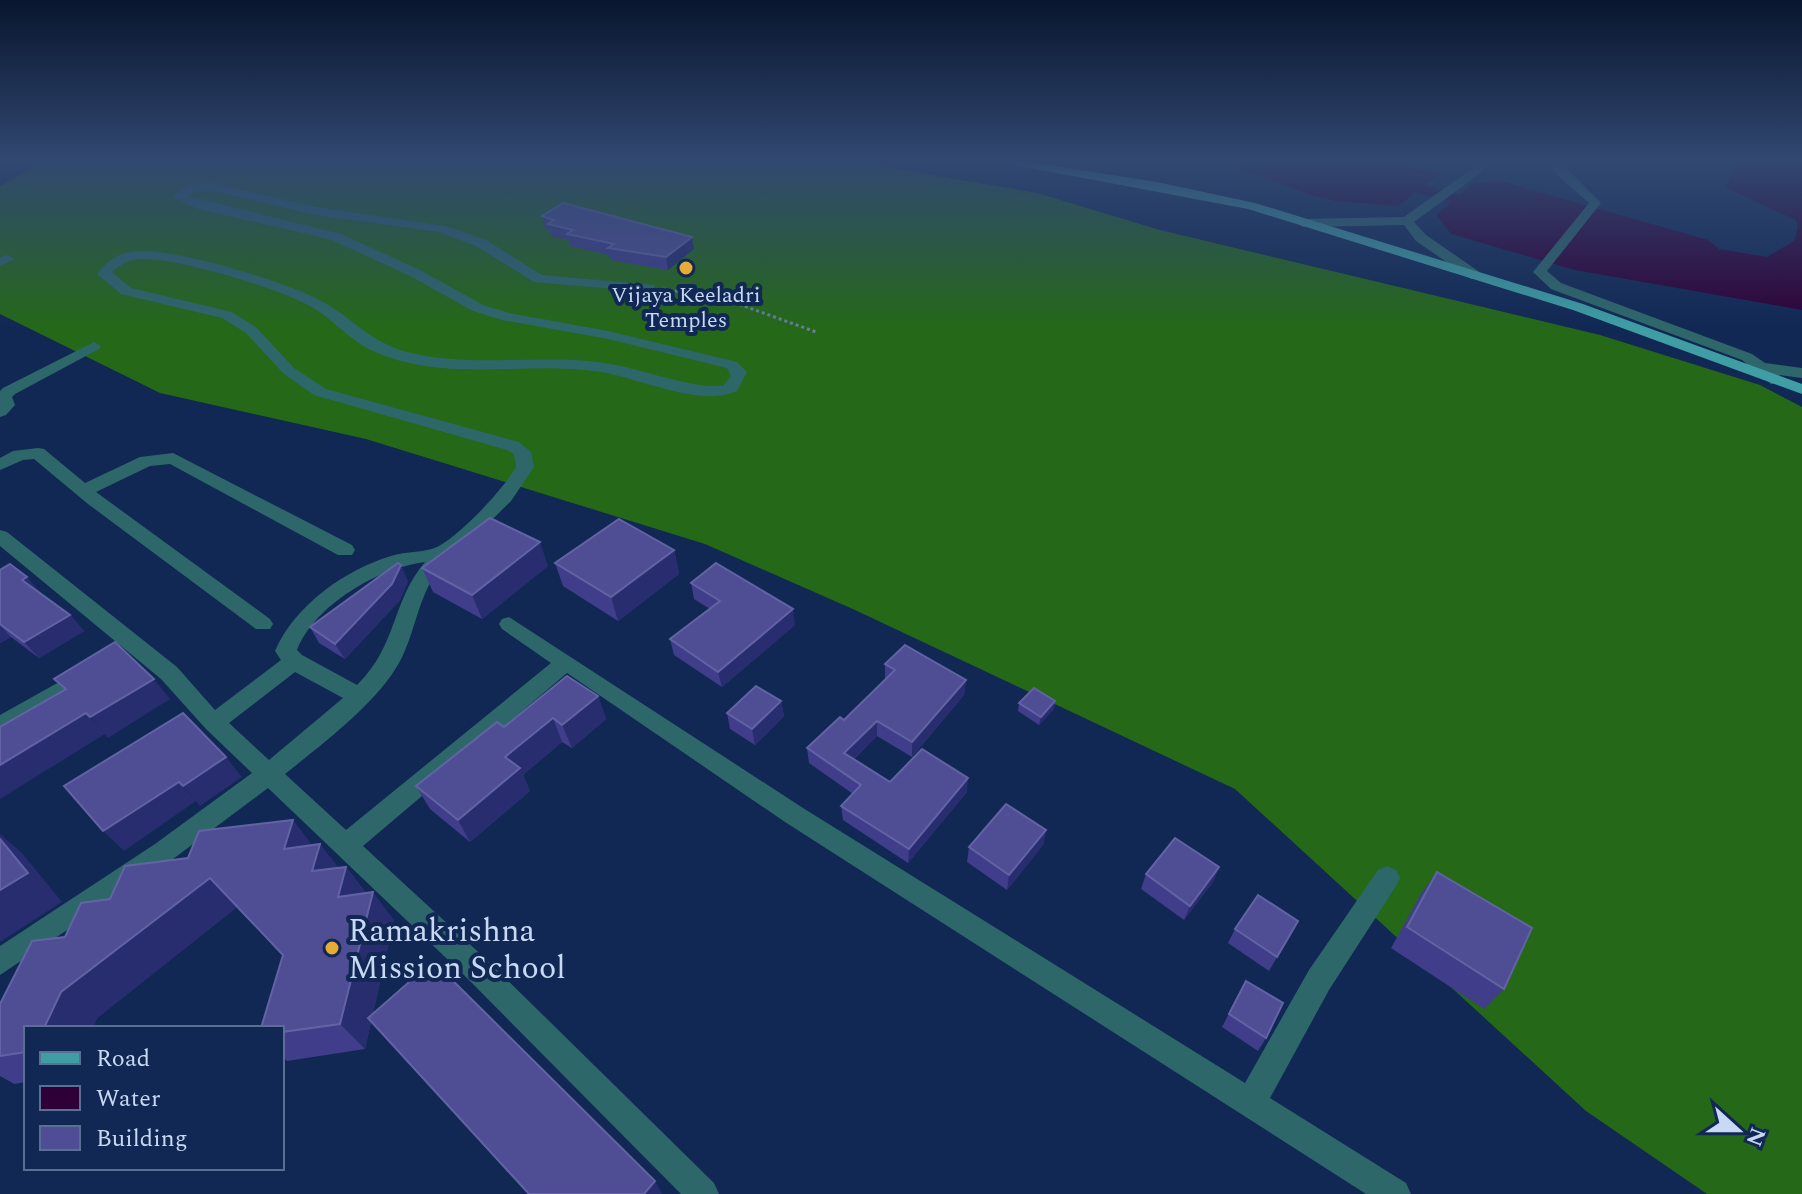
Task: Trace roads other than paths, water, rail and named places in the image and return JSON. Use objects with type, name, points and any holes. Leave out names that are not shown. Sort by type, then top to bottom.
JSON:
[{"type":"main road","points":[[1284,217],[1578,307],[1802,389]]},
{"type":"street","points":[[0,962],[269,776],[358,696],[396,652],[413,597],[424,575],[442,553],[499,505],[525,467],[522,452],[513,446],[320,392],[289,371],[251,330],[239,322],[205,309],[126,291],[104,274],[111,264],[132,255],[155,255],[276,288],[317,304],[369,344],[389,352],[432,361],[499,367],[601,367],[700,388],[731,388],[738,381],[739,372],[732,365],[608,335],[507,317],[478,308],[415,273],[336,237],[249,217]]},
{"type":"street","points":[[356,217],[441,229],[481,243],[539,279],[649,288]]},
{"type":"street","points":[[1303,223],[1413,217]]},
{"type":"street","points":[[1587,217],[1540,272],[1556,286],[1747,357],[1777,381]]},
{"type":"street","points":[[1410,219],[1421,238],[1476,276]]},
{"type":"street","points":[[0,412],[7,405],[4,396],[9,391],[94,346]]},
{"type":"street","points":[[1764,368],[1802,373]]},
{"type":"street","points":[[0,465],[19,455],[38,453],[84,491],[263,624]]},
{"type":"street","points":[[84,491],[146,461],[173,458],[345,550]]},
{"type":"street","points":[[3,543],[169,673],[214,723],[477,969],[703,1194]]},
{"type":"street","points":[[358,696],[294,661],[286,651],[289,639],[301,624],[348,586],[392,562],[442,553]]},
{"type":"street","points":[[509,624],[794,815],[1395,1194]]},
{"type":"street","points":[[0,726],[134,645]]},
{"type":"street","points":[[214,723],[294,661]]},
{"type":"street","points":[[345,846],[566,662]]},
{"type":"street","points":[[1251,1102],[1319,980],[1387,878]]},
{"type":"water","points":[[1437,217],[1626,217],[1708,240],[1719,249],[1767,257],[1794,241],[1798,227],[1796,220],[1789,217],[1802,217],[1802,310],[1575,270],[1451,234]]},
{"type":"place","name":"Vijaya Keeladri Temples","points":[[686,268]]},
{"type":"place","name":"Ramakrishna Mission School","points":[[332,948]]}]
